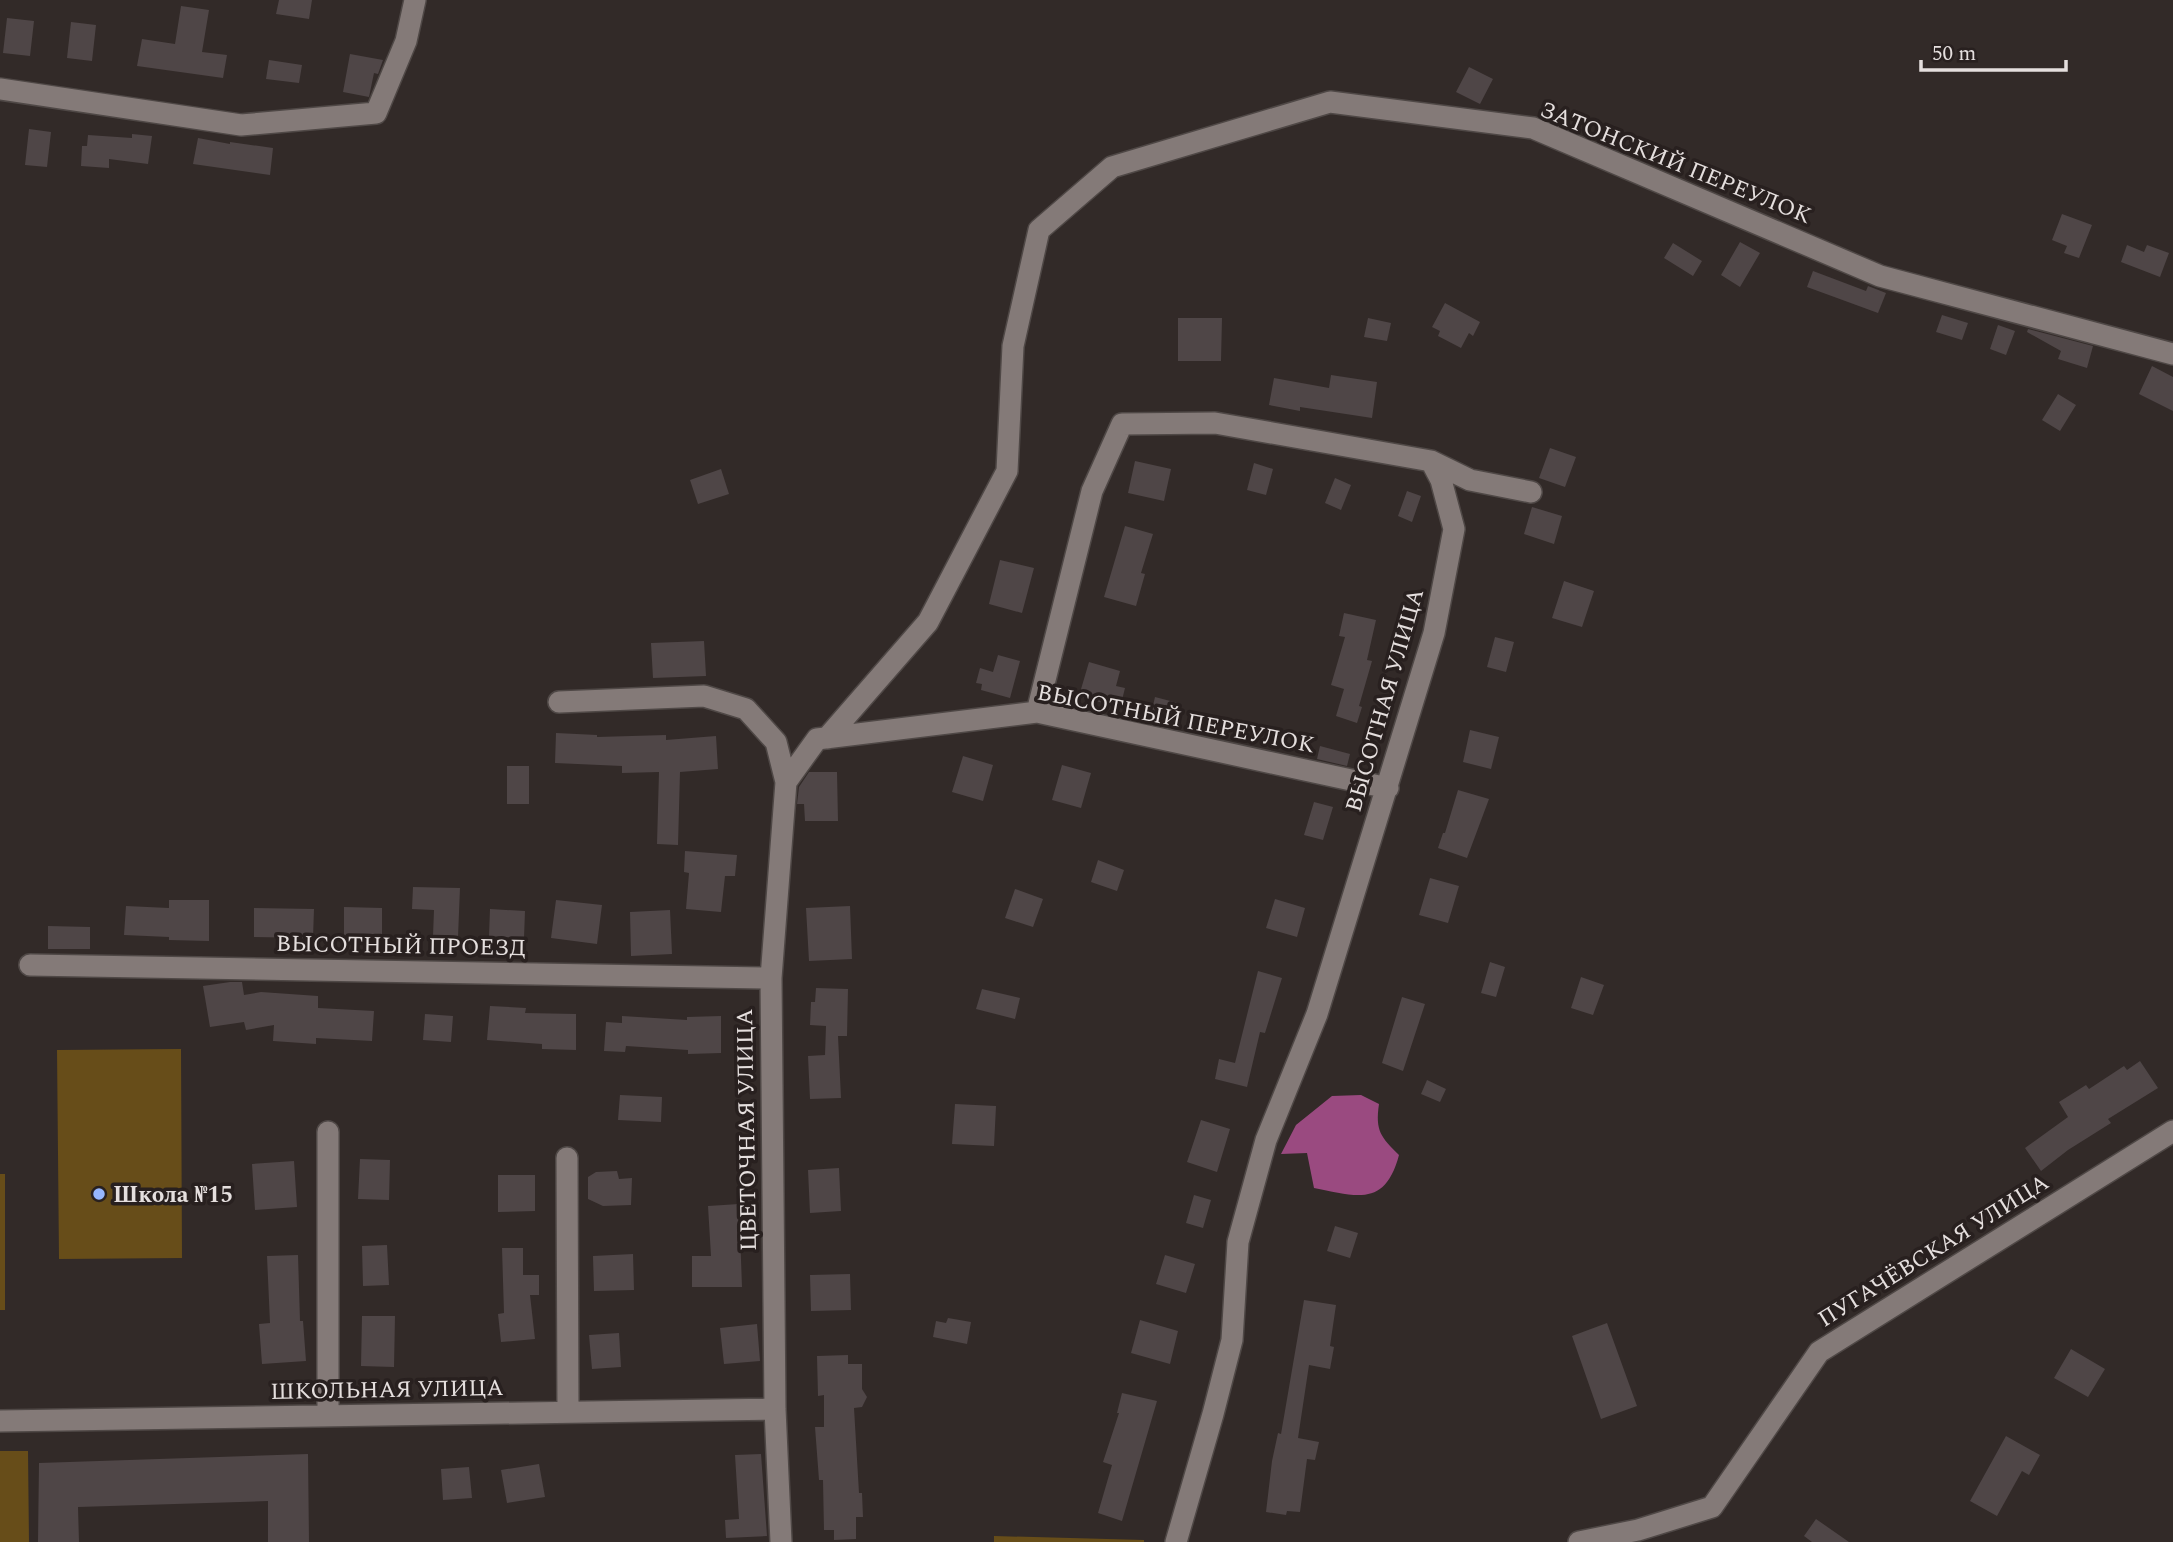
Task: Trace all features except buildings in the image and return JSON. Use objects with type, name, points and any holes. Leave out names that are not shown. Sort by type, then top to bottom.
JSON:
[{"type":"street","points":[[0,89],[241,125],[376,113],[406,41],[415,0]]},
{"type":"street","name":"ЗАТОНСКИЙ ПЕРЕУЛОК","points":[[827,738],[928,622],[1007,471],[1013,346],[1039,230],[1112,167],[1330,102],[1532,128],[1880,276],[2173,354]]},
{"type":"street","points":[[1037,712],[1093,491],[1122,424],[1215,423],[1431,461],[1470,480],[1531,492]]},
{"type":"street","name":"ВЫСОТНАЯ УЛИЦА","points":[[1176,1542],[1232,1340],[1238,1242],[1266,1140],[1317,1014],[1434,633],[1454,529],[1441,480],[1431,461]]},
{"type":"street","points":[[559,702],[704,696],[746,709],[776,742],[786,782]]},
{"type":"street","name":"ВЫСОТНЫЙ ПЕРЕУЛОК","points":[[827,738],[1037,712],[1388,788]]},
{"type":"street","points":[[786,782],[817,739],[827,738]]},
{"type":"street","name":"ЦВЕТОЧНАЯ УЛИЦА","points":[[780,1542],[775,1409],[771,978],[786,782]]},
{"type":"street","name":"ВЫСОТНЫЙ ПРОЕЗД","points":[[30,965],[771,978]]},
{"type":"street","name":"ПУГАЧЁВСКАЯ УЛИЦА","points":[[1579,1542],[1638,1530],[1712,1507],[1819,1352],[2173,1130]]},
{"type":"street","points":[[328,1132],[328,1416]]},
{"type":"street","points":[[567,1158],[568,1412]]},
{"type":"street","name":"ШКОЛЬНАЯ УЛИЦА","points":[[0,1421],[775,1409]]},
{"type":"shaded area","points":[[181,1049],[182,1258],[59,1259],[57,1050]]},
{"type":"shaded area","points":[[1361,1095],[1379,1104],[1378,1121],[1381,1133],[1399,1155],[1393,1172],[1386,1184],[1367,1194],[1343,1194],[1314,1188],[1307,1153],[1281,1154],[1296,1125],[1332,1096]]},
{"type":"shaded area","points":[[0,1174],[5,1174],[5,1310],[0,1310]]},
{"type":"shaded area","points":[[0,1451],[28,1451],[29,1542],[0,1542]]},
{"type":"shaded area","points":[[994,1536],[1144,1540],[1144,1542],[994,1542]]},
{"type":"place","name":"Школа №15","points":[[99,1194]]}]
